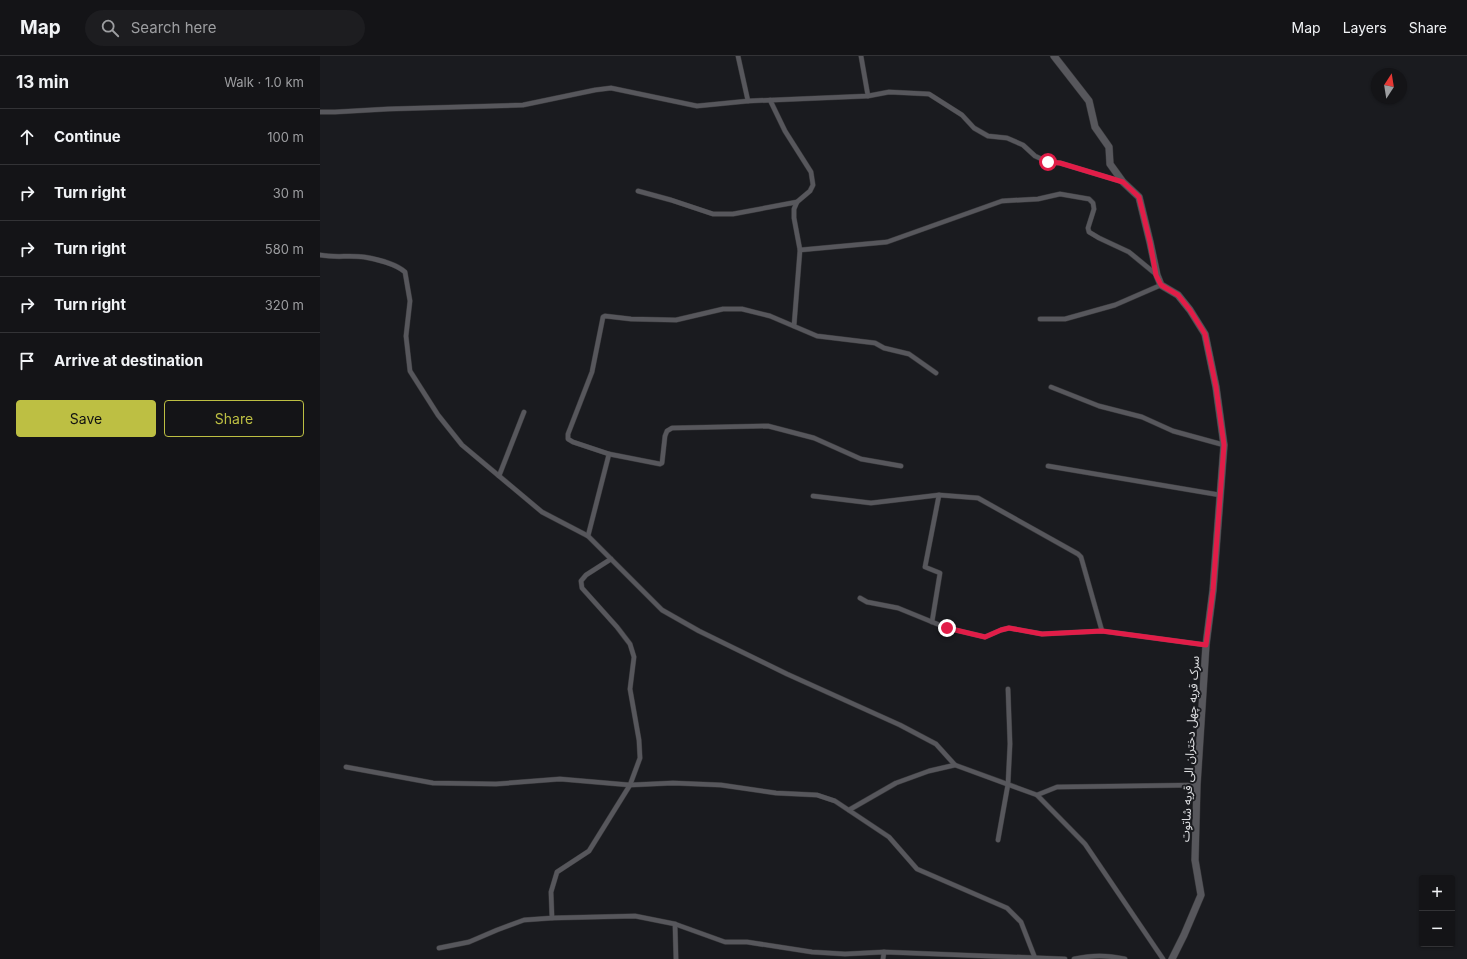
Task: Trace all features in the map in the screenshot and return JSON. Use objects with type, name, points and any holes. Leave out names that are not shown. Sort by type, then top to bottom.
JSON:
[{"type":"street","points":[[738,56],[748,101]]},
{"type":"street","points":[[861,56],[868,96]]},
{"type":"street","points":[[1040,319],[1065,319],[1115,305],[1161,285],[1156,275],[1139,197],[1123,182],[1110,164],[1109,147],[1095,127],[1089,102],[1054,56]]},
{"type":"street","points":[[320,112],[523,105],[611,88],[697,106],[748,101],[868,96],[889,92],[929,94],[962,115],[974,128],[988,136],[1007,138],[1023,145],[1035,156],[1048,162],[1060,163],[1123,182]]},
{"type":"street","points":[[770,100],[785,131],[811,172],[813,185],[810,191],[797,202],[794,209],[794,218],[800,250],[794,326]]},
{"type":"street","points":[[638,191],[713,214],[733,214],[797,202]]},
{"type":"street","points":[[800,250],[887,242],[1002,201],[1038,199],[1060,194],[1089,199],[1093,203],[1094,209],[1088,228],[1089,232],[1129,252],[1156,275]]},
{"type":"street","points":[[320,255],[328,257],[364,257],[398,267],[405,272],[410,301],[406,336],[410,371],[438,415],[462,445],[542,512],[588,536],[662,610],[706,635],[787,674],[900,725],[936,744],[955,765],[1037,795],[1085,844],[1163,959]]},
{"type":"street","name":"سرک قریه چهل دختران الی قریه شاتوت","points":[[1161,285],[1178,295],[1190,310],[1205,334],[1216,387],[1224,445],[1213,590],[1206,645],[1197,785],[1195,860],[1202,895],[1172,959]]},
{"type":"street","points":[[901,466],[861,459],[814,438],[768,426],[672,428],[667,431],[665,436],[662,463],[660,464],[609,454],[573,442],[568,439],[568,434],[592,372],[602,317],[605,316],[631,319],[676,320],[723,309],[742,309],[770,316],[817,336],[875,343],[884,348],[909,354],[936,373]]},
{"type":"street","points":[[1051,387],[1099,406],[1142,417],[1173,431],[1224,445]]},
{"type":"street","points":[[500,476],[524,412]]},
{"type":"street","points":[[588,536],[609,454]]},
{"type":"street","points":[[1048,466],[1220,495]]},
{"type":"street","points":[[932,622],[940,573],[925,567],[939,495]]},
{"type":"street","points":[[813,496],[871,503],[939,495],[978,498],[1078,554],[1081,558],[1102,631]]},
{"type":"street","points":[[552,918],[551,892],[557,872],[589,851],[630,785],[640,758],[639,740],[630,689],[634,657],[630,644],[582,588],[581,581],[586,575],[611,559]]},
{"type":"street","points":[[860,598],[867,602],[898,608],[947,628],[985,637],[1009,628],[1042,634],[1102,631],[1206,645]]},
{"type":"street","points":[[998,840],[1008,784],[1010,744],[1008,689]]},
{"type":"street","points":[[849,810],[896,783],[928,771],[955,765]]},
{"type":"street","points":[[346,767],[433,783],[496,784],[560,779],[630,785],[673,783],[722,785],[776,793],[817,795],[835,801],[889,837],[917,869],[1007,908],[1021,922],[1035,958]]},
{"type":"street","points":[[1037,795],[1057,787],[1197,785]]},
{"type":"street","points":[[439,948],[469,942],[524,920],[635,916],[675,924],[725,942],[747,942],[812,952],[845,954],[884,952],[1065,959]]},
{"type":"street","points":[[675,924],[676,959]]},
{"type":"street","points":[[884,952],[884,959]]},
{"type":"street","points":[[1074,959],[1091,956],[1107,956],[1125,959]]},
{"type":"route","points":[[947,628],[985,637],[1009,628],[1042,634],[1102,631],[1206,645],[1213,590],[1224,445],[1216,387],[1205,334],[1198,321],[1178,295],[1161,285],[1156,275],[1139,197],[1123,182],[1060,163],[1048,162]]}]
